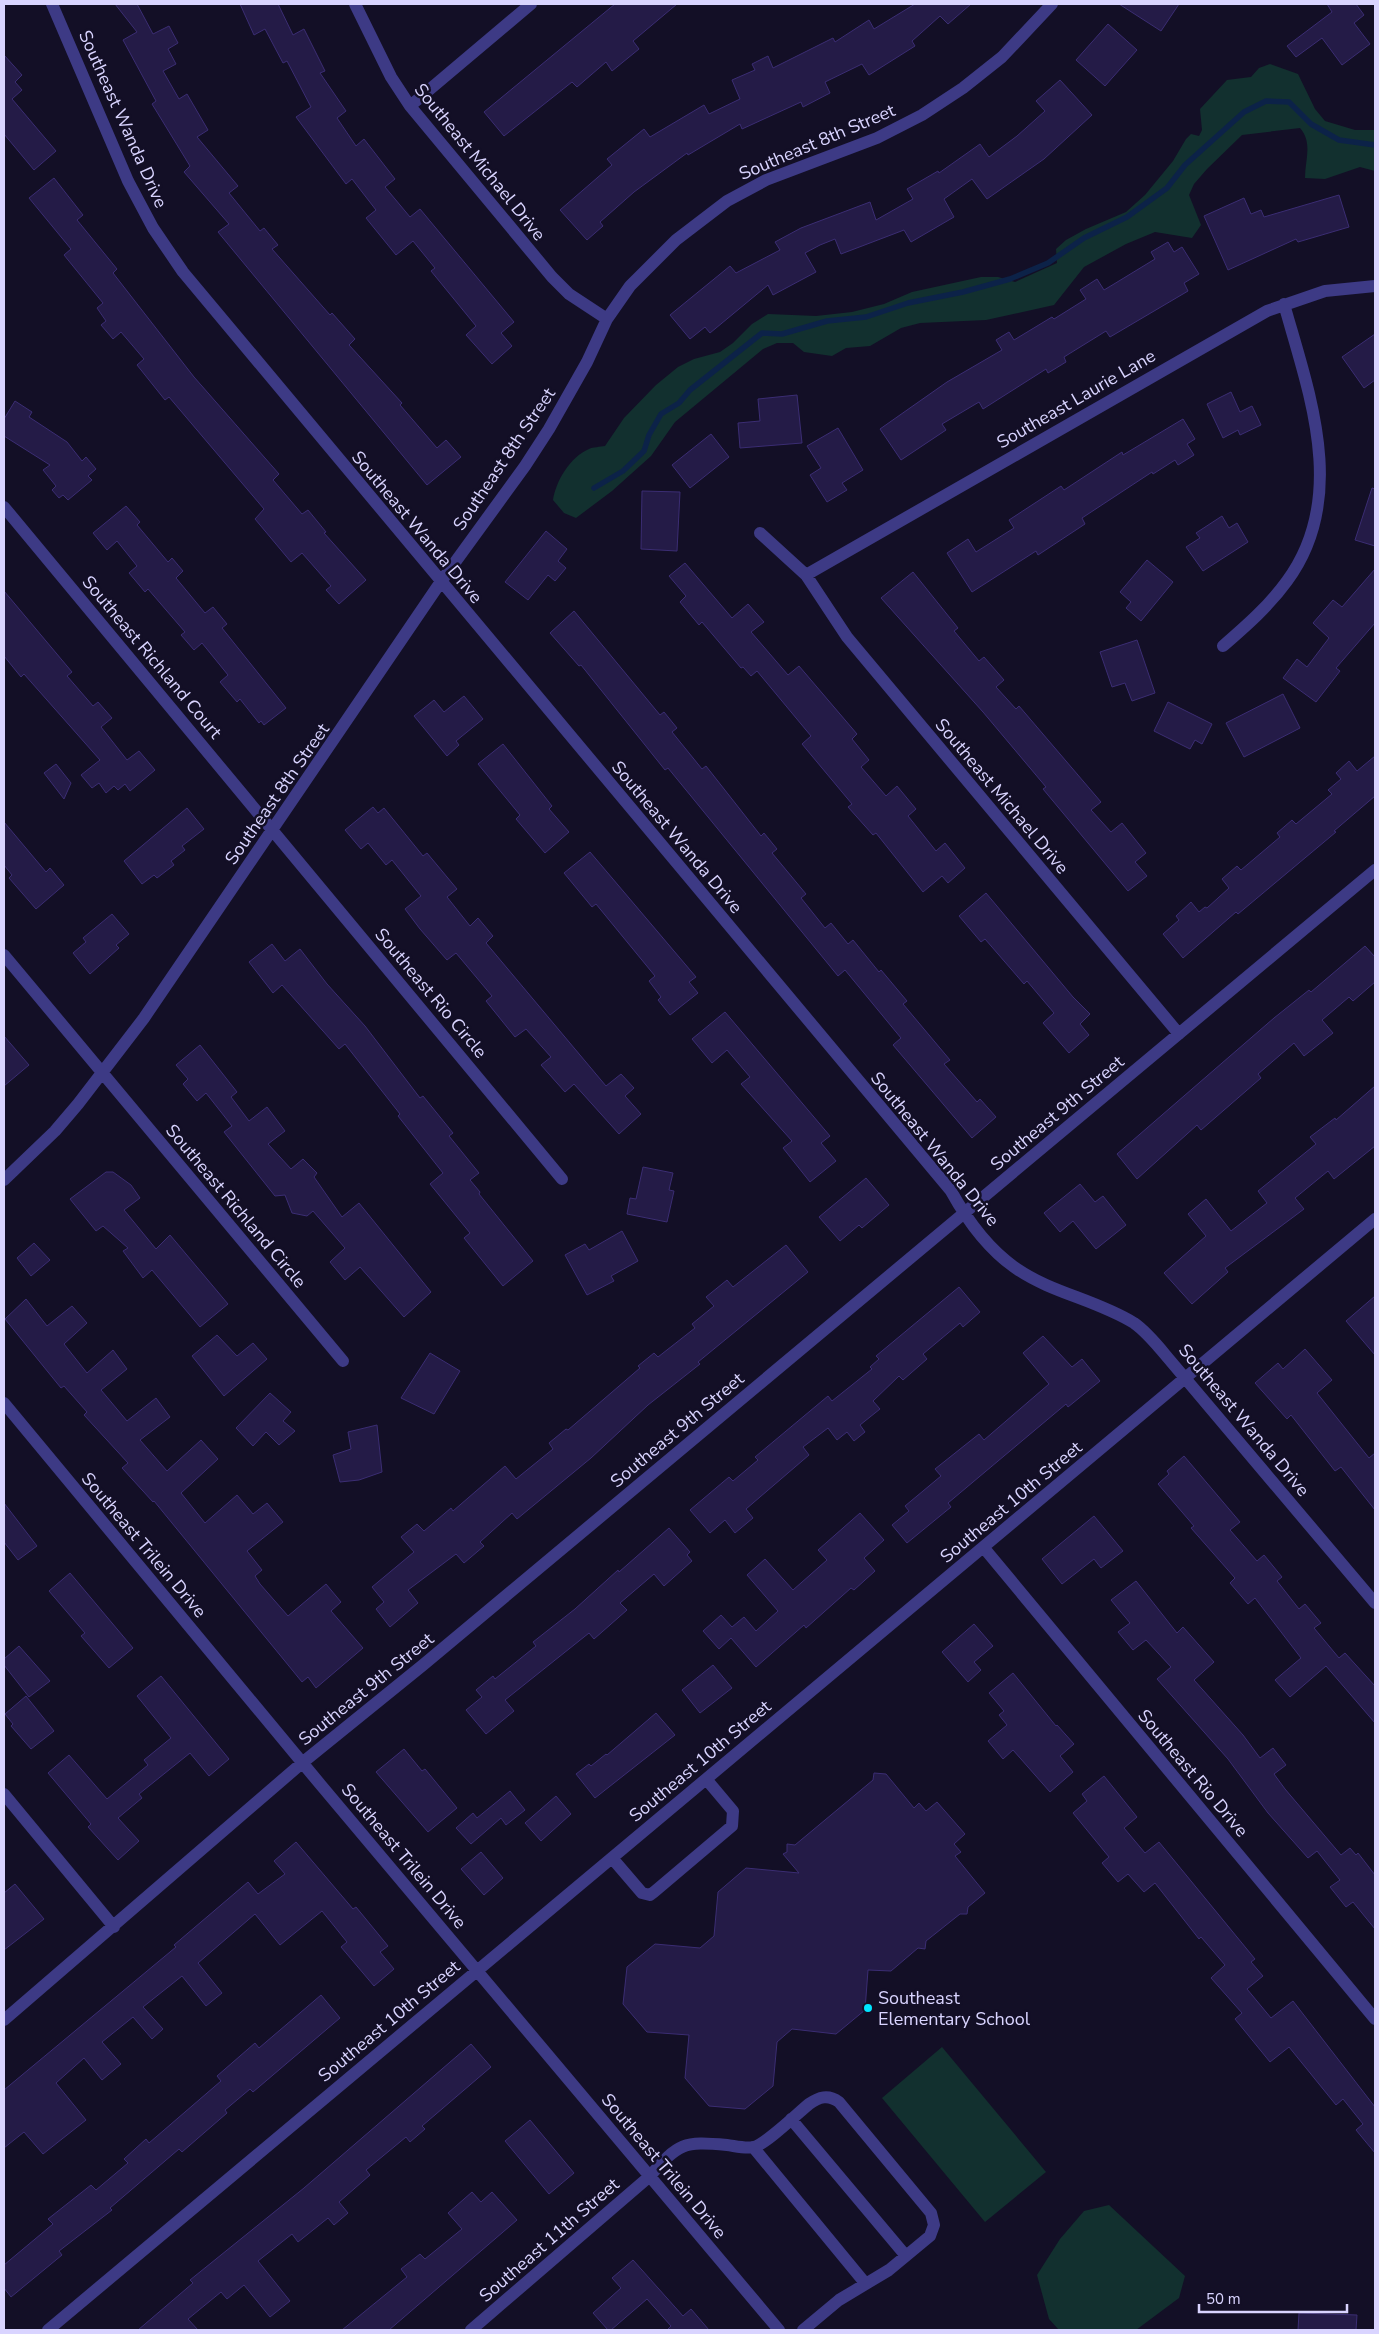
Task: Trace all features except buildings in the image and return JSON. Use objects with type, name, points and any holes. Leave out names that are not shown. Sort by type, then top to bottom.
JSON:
[{"type":"street","name":"Southeast Wanda Drive","points":[[52,4],[128,181],[153,228],[183,272],[440,583],[951,1191],[963,1214],[1004,1259],[1018,1270],[1048,1285],[1111,1310],[1136,1324],[1185,1378],[1375,1603]]},
{"type":"street","name":"Southeast Michael Drive","points":[[354,4],[391,77],[410,106],[552,277],[570,294],[607,319]]},
{"type":"street","points":[[410,106],[531,4]]},
{"type":"street","name":"Southeast 8th Street","points":[[4,1180],[55,1131],[103,1073],[144,1018],[440,583],[525,466],[549,429],[587,362],[607,319],[630,286],[659,255],[691,226],[727,201],[766,180],[877,138],[922,115],[963,88],[1002,57],[1052,4]]},
{"type":"street","name":"Southeast Laurie Lane","points":[[806,575],[1248,321],[1284,304],[1325,291],[1375,286]]},
{"type":"street","points":[[1223,646],[1270,602],[1288,581],[1302,558],[1317,509],[1321,483],[1318,431],[1284,304]]},
{"type":"street","name":"Southeast Richland Court","points":[[4,507],[273,829]]},
{"type":"street","name":"Southeast Michael Drive","points":[[760,533],[806,575],[847,637],[1179,1034]]},
{"type":"street","name":"Southeast Rio Circle","points":[[273,829],[562,1179]]},
{"type":"street","name":"Southeast 9th Street","points":[[4,2020],[302,1763],[430,1659],[1375,870]]},
{"type":"street","points":[[4,955],[103,1073]]},
{"type":"street","name":"Southeast Richland Circle","points":[[103,1073],[343,1361]]},
{"type":"street","name":"Southeast 10th Street","points":[[48,2330],[1375,1219]]},
{"type":"street","name":"Southeast Trilein Drive","points":[[4,1403],[302,1763],[779,2330]]},
{"type":"street","name":"Southeast Rio Drive","points":[[984,1548],[1375,2020]]},
{"type":"street","points":[[612,1858],[642,1893],[654,1892],[669,1880],[732,1826],[733,1810],[706,1779]]},
{"type":"street","points":[[4,1794],[114,1927]]},
{"type":"street","points":[[803,2330],[839,2300],[865,2283],[877,2278],[906,2256],[930,2236],[933,2230],[933,2218],[839,2102],[829,2097],[817,2099],[753,2147],[865,2283]]},
{"type":"street","points":[[791,2119],[906,2256]]},
{"type":"street","name":"Southeast 11th Street","points":[[471,2330],[650,2176],[667,2157],[685,2144],[702,2143],[753,2147]]},
{"type":"green space","points":[[1270,64],[1298,74],[1315,109],[1325,121],[1355,130],[1375,130],[1375,171],[1360,167],[1325,179],[1305,178],[1307,146],[1304,134],[1300,128],[1242,135],[1194,184],[1189,195],[1201,225],[1192,238],[1155,232],[1126,244],[1084,267],[1054,305],[986,320],[920,323],[901,328],[870,346],[846,348],[832,356],[804,352],[793,343],[777,343],[763,349],[675,422],[651,456],[612,491],[576,518],[564,513],[553,500],[557,485],[570,464],[589,449],[605,446],[624,418],[656,385],[678,367],[694,359],[720,352],[733,343],[752,324],[768,314],[816,316],[852,312],[884,304],[912,292],[981,277],[998,277],[1015,282],[1057,263],[1056,249],[1066,240],[1086,229],[1126,212],[1145,195],[1173,161],[1186,139],[1191,134],[1199,136],[1202,130],[1200,109],[1227,80],[1251,77],[1259,68]]},
{"type":"green space","points":[[942,2047],[1046,2172],[985,2222],[882,2098]]},
{"type":"green space","points":[[1109,2205],[1185,2276],[1179,2298],[1136,2330],[1059,2330],[1049,2319],[1037,2275],[1060,2239],[1084,2211]]},
{"type":"waterway","points":[[594,488],[623,471],[644,451],[649,435],[661,414],[679,403],[690,390],[762,333],[782,334],[827,321],[866,317],[908,303],[963,292],[1010,279],[1048,263],[1084,238],[1127,217],[1167,188],[1185,165],[1244,112],[1266,101],[1289,102],[1311,124],[1339,140],[1375,145]]},
{"type":"place","name":"Southeast Elementary School","points":[[868,2008]]}]
